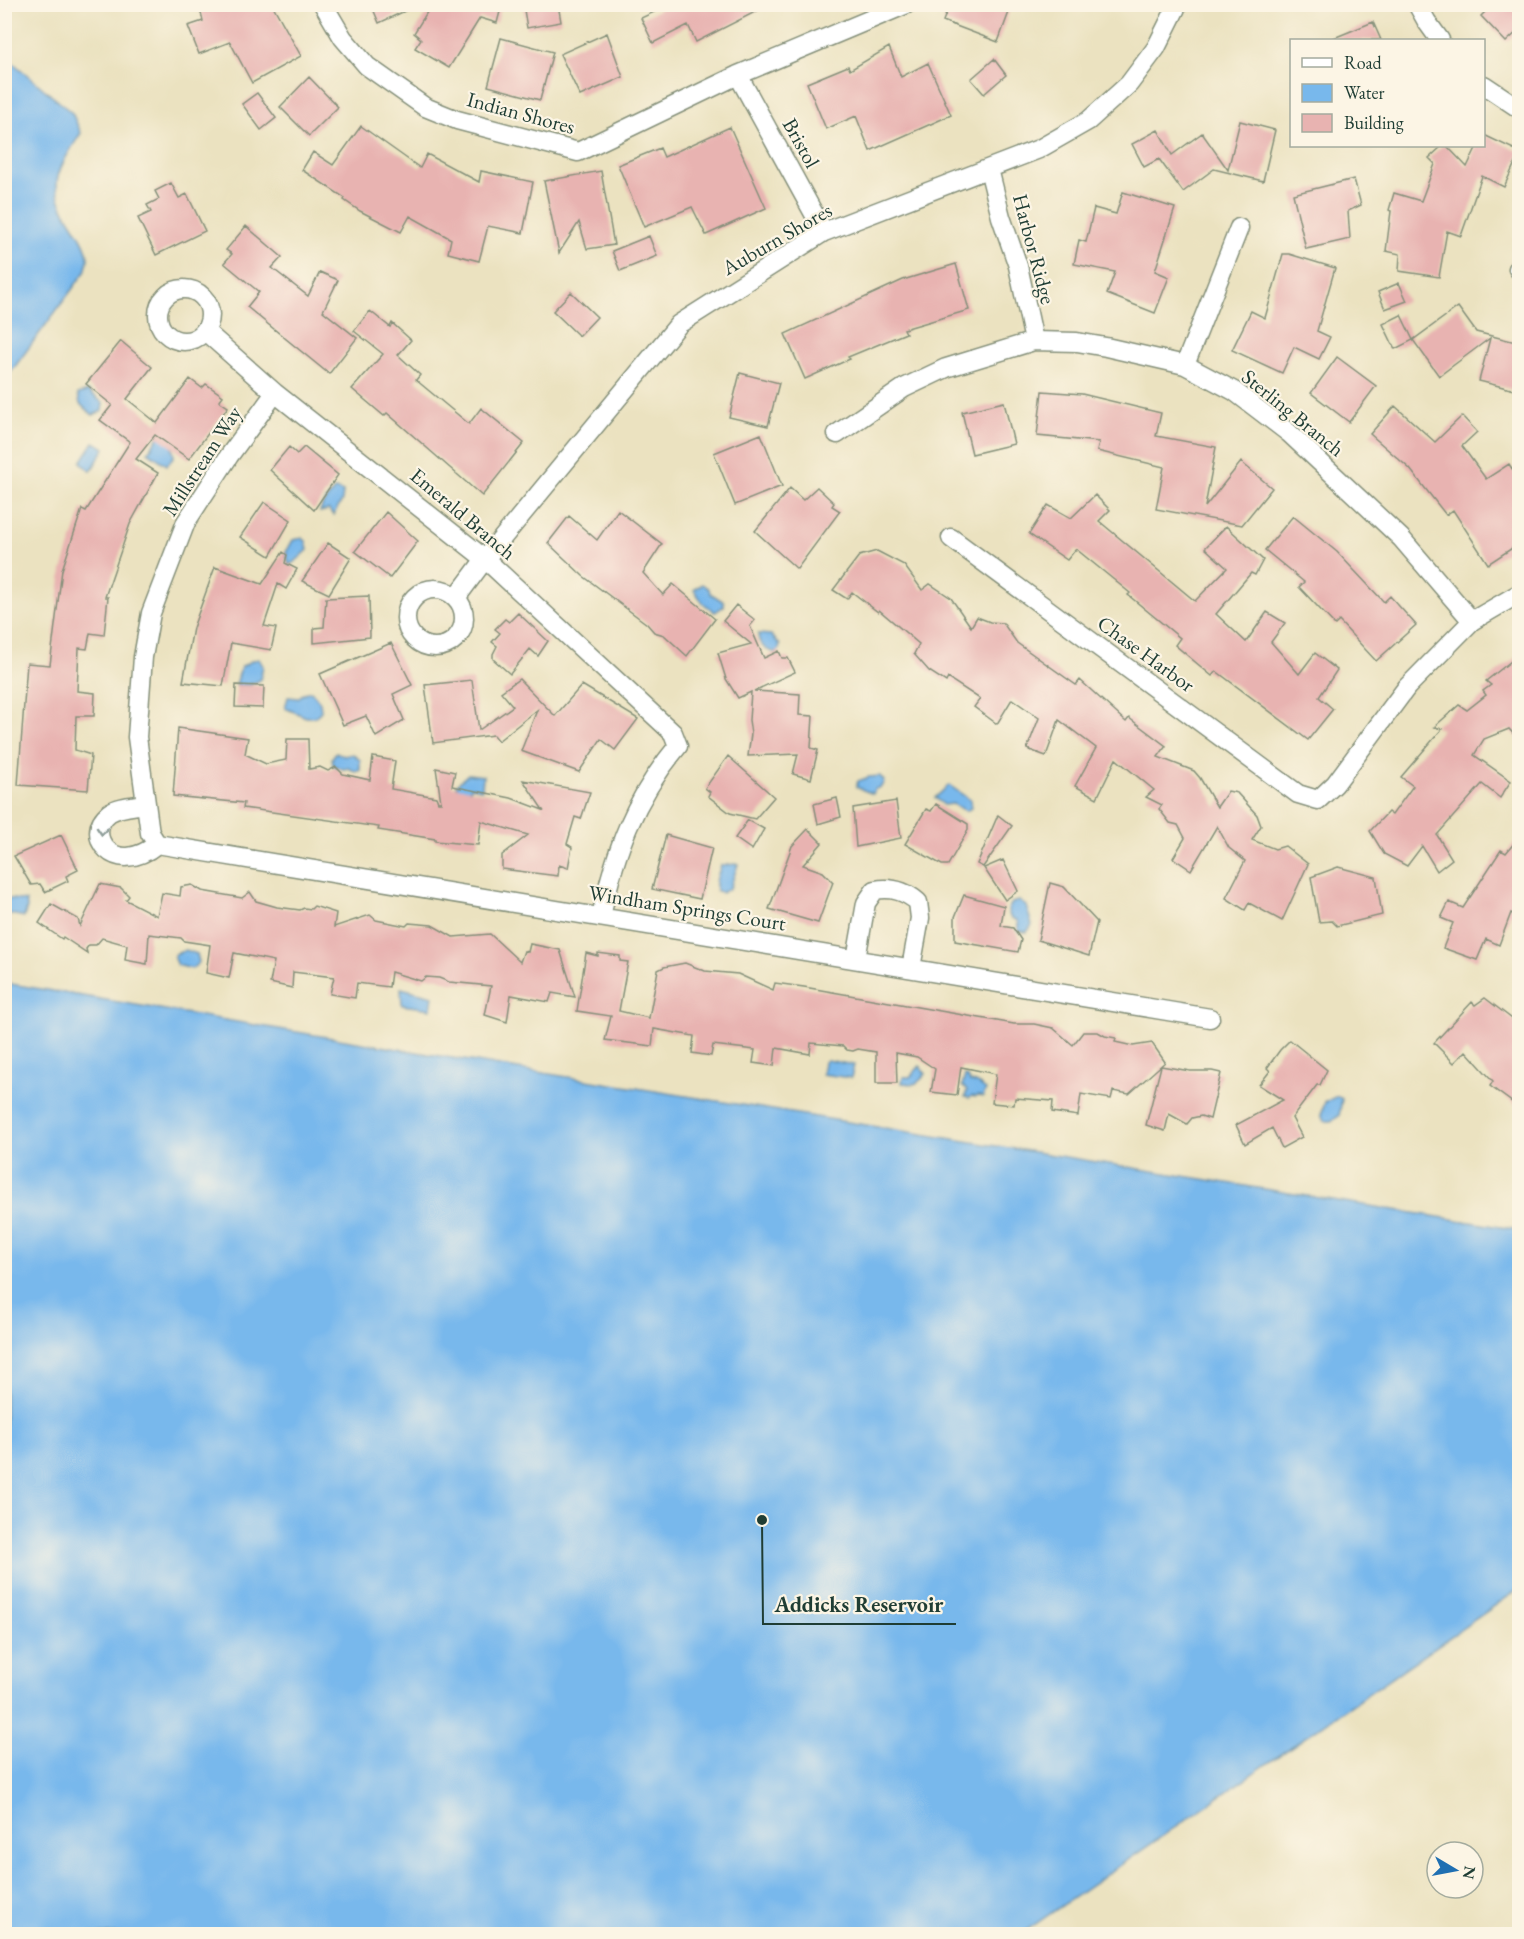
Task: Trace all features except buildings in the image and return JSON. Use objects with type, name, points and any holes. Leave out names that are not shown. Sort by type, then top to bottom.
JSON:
[{"type":"street","name":"Indian Shores","points":[[323,4],[342,38],[367,66],[425,107],[457,120],[578,152],[738,75],[907,4]]},
{"type":"street","name":"Auburn Shores","points":[[456,598],[484,559],[679,324],[824,232],[1039,149],[1088,121],[1129,84],[1156,48],[1178,4]]},
{"type":"street","points":[[1418,4],[1439,39]]},
{"type":"street","name":"Bristol","points":[[738,75],[824,232]]},
{"type":"street","points":[[1485,86],[1520,109]]},
{"type":"street","name":"Harbor Ridge","points":[[989,169],[1001,217],[1018,266],[1035,341]]},
{"type":"street","points":[[1185,365],[1239,228]]},
{"type":"street","name":"Emerald Branch","points":[[205,331],[275,393],[484,559],[673,733],[678,746],[657,772],[630,821],[610,876],[601,917]]},
{"type":"street","name":"Sterling Branch","points":[[837,434],[904,388],[946,368],[1035,341],[1077,342],[1185,365],[1234,391],[1289,433],[1401,538],[1472,621]]},
{"type":"street","name":"Millstream Way","points":[[157,844],[150,833],[137,737],[142,657],[151,613],[186,522],[229,456],[275,393]]},
{"type":"street","name":"Chase Harbor","points":[[951,538],[1298,794],[1318,800],[1335,784],[1407,687],[1472,621]]},
{"type":"street","points":[[1472,621],[1520,593]]},
{"type":"street","points":[[145,804],[117,809],[108,814],[102,821],[100,839],[111,854],[120,858],[140,855],[157,844]]},
{"type":"street","name":"Windham Springs Court","points":[[157,844],[1210,1018]]},
{"type":"street","points":[[856,959],[866,903],[875,890],[885,888],[906,892],[918,902],[920,918],[911,969]]},
{"type":"water","points":[[5,56],[72,113],[81,133],[62,164],[57,184],[61,204],[83,241],[88,258],[85,272],[5,380]]},
{"type":"water","points":[[88,391],[103,403],[102,411],[93,415],[80,404],[78,394]]},
{"type":"water","points":[[161,433],[171,439],[174,456],[167,465],[148,452]]},
{"type":"water","points":[[94,442],[105,448],[91,471],[81,462]]},
{"type":"water","points":[[335,489],[343,492],[342,501],[333,515],[329,510],[320,512],[323,504]]},
{"type":"water","points":[[302,538],[306,541],[308,550],[289,565],[286,552],[293,540]]},
{"type":"water","points":[[702,584],[709,589],[710,593],[724,602],[724,606],[715,612],[703,603],[694,590]]},
{"type":"water","points":[[758,634],[771,635],[780,645],[778,652],[764,648]]},
{"type":"water","points":[[259,659],[263,666],[260,680],[250,685],[236,685],[241,667]]},
{"type":"water","points":[[311,691],[320,702],[321,711],[315,717],[306,717],[285,708],[288,697],[298,698]]},
{"type":"water","points":[[336,752],[344,756],[353,754],[360,760],[360,770],[356,772],[333,765],[332,758]]},
{"type":"water","points":[[468,774],[483,776],[482,789],[472,787],[467,793],[457,791],[457,784]]},
{"type":"water","points":[[880,776],[884,781],[873,794],[856,787],[858,781]]},
{"type":"water","points":[[949,785],[970,800],[971,808],[966,811],[953,804],[944,805],[935,798]]},
{"type":"water","points":[[738,864],[730,888],[722,893],[716,890],[721,865]]},
{"type":"water","points":[[5,898],[26,901],[27,908],[24,917],[5,913]]},
{"type":"water","points":[[1019,901],[1026,906],[1032,925],[1027,932],[1018,931],[1018,921],[1010,917],[1008,910],[1012,903]]},
{"type":"water","points":[[186,950],[197,954],[199,962],[192,969],[177,965],[174,959],[175,954]]},
{"type":"water","points":[[5,983],[518,1069],[1519,1230],[1519,1589],[1021,1934],[5,1934]]},
{"type":"water","points":[[401,988],[433,996],[431,1009],[402,1005]]},
{"type":"water","points":[[827,1060],[854,1065],[851,1078],[822,1074],[824,1062]]},
{"type":"water","points":[[920,1066],[926,1074],[921,1080],[914,1084],[902,1083],[903,1077],[910,1077]]},
{"type":"water","points":[[965,1076],[970,1082],[986,1090],[983,1097],[965,1097],[967,1090],[962,1086]]},
{"type":"water","points":[[1337,1096],[1342,1099],[1339,1116],[1331,1121],[1324,1121],[1321,1115],[1325,1102]]},
{"type":"place","name":"Addicks Reservoir","points":[[762,1520]]}]
